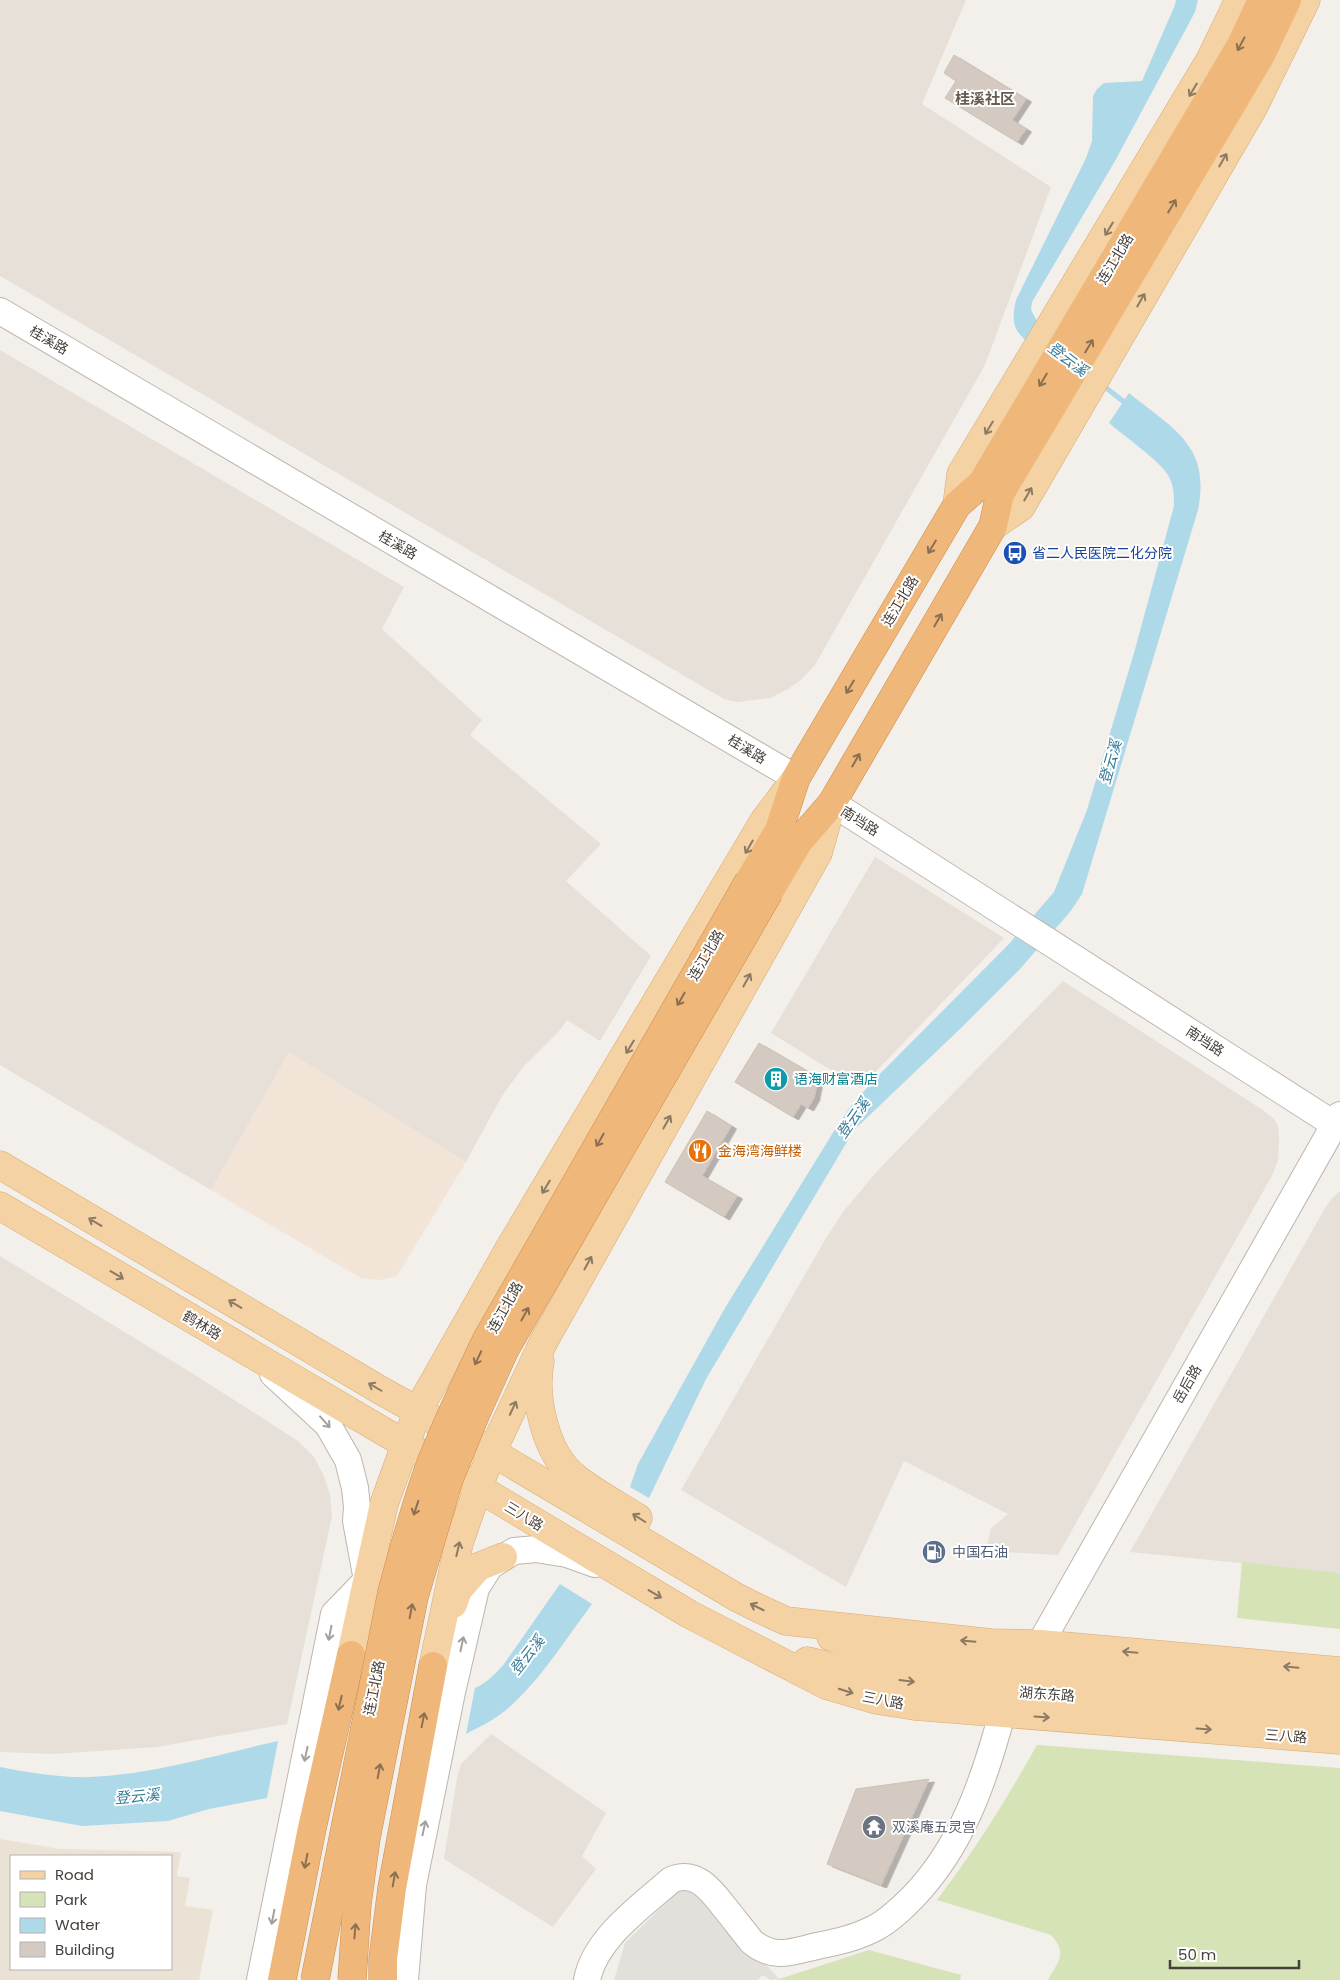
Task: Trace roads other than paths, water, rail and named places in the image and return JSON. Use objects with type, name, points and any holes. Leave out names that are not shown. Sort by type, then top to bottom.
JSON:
[{"type":"highway","name":"连江北路","points":[[315,1980],[392,1592],[428,1471],[487,1339],[759,886],[832,803],[993,526],[1000,494],[1037,412],[1241,45],[1262,0]]},
{"type":"highway","name":"连江北路","points":[[352,1980],[357,1904],[368,1828],[414,1596],[449,1479],[505,1349],[759,886],[796,778],[957,505],[982,483],[1037,412],[1261,55],[1287,0]]},
{"type":"highway","points":[[282,1980],[312,1828],[351,1655]]},
{"type":"highway","points":[[383,1980],[383,1959],[392,1888],[433,1666]]},
{"type":"main road","points":[[957,505],[961,474],[1210,60],[1240,0]]},
{"type":"main road","points":[[993,526],[1021,507],[1253,108],[1306,0]]},
{"type":"main road","points":[[351,1655],[384,1504],[418,1410],[509,1249],[764,821],[796,778]]},
{"type":"main road","points":[[433,1666],[459,1543],[492,1452],[544,1341],[818,853],[832,803]]},
{"type":"main road","points":[[0,1165],[380,1390],[492,1452],[736,1597],[786,1621],[991,1643],[1040,1644],[1340,1671]]},
{"type":"main road","name":"鹤林路","points":[[0,1206],[405,1444]]},
{"type":"main road","points":[[544,1341],[538,1380],[540,1413],[559,1459],[575,1478],[653,1527],[683,1566]]},
{"type":"main road","name":"三八路","points":[[405,1444],[689,1614],[826,1685],[857,1695],[916,1706],[1340,1740]]},
{"type":"main road","points":[[440,1633],[458,1590],[478,1567],[503,1557]]},
{"type":"main road","name":"湖东东路","points":[[786,1621],[866,1650],[916,1659],[1340,1694]]},
{"type":"main road","name":"湖东东路","points":[[757,1648],[853,1672],[917,1683],[984,1690],[1340,1716]]},
{"type":"street","name":"桂溪路","points":[[0,311],[796,778]]},
{"type":"street","name":"南垱路","points":[[832,803],[1338,1122]]},
{"type":"street","name":"岳后路","points":[[1040,1644],[1338,1122]]},
{"type":"street","points":[[250,1354],[328,1425],[339,1441],[352,1471],[357,1507],[356,1522],[367,1580],[334,1614],[260,1980]]},
{"type":"street","points":[[405,1980],[413,1885],[452,1692],[476,1588],[490,1566],[514,1551],[524,1550],[567,1554],[623,1575]]},
{"type":"street","points":[[587,1980],[595,1958],[609,1937],[671,1880],[679,1876],[704,1883],[752,1942],[759,1948],[775,1954],[844,1940],[876,1927],[913,1896],[948,1852],[970,1812],[1002,1714]]},
{"type":"water","points":[[1176,0],[1198,0],[1195,12],[1115,161],[1032,302],[1031,310],[1037,321],[1036,348],[1023,338],[1016,328],[1014,309],[1016,300],[1086,158],[1092,141],[1093,96],[1104,83],[1142,81]]},
{"type":"water","points":[[1129,393],[1174,429],[1185,441],[1199,469],[1201,488],[1198,510],[1082,894],[1070,912],[1019,970],[854,1130],[706,1379],[649,1498],[630,1487],[638,1464],[725,1308],[834,1131],[851,1106],[873,1081],[1009,944],[1054,892],[1087,810],[1134,653],[1174,506],[1173,486],[1164,470],[1150,456],[1109,423]]},
{"type":"water","points":[[560,1584],[592,1604],[552,1660],[518,1699],[497,1717],[466,1734],[475,1688],[488,1680],[504,1664]]},
{"type":"water","points":[[278,1741],[267,1798],[209,1809],[168,1821],[82,1826],[0,1811],[0,1767],[68,1777],[115,1775],[162,1768]]},
{"type":"waterway","name":"登云溪","points":[[1101,384],[1128,405]]},
{"type":"place","name":"省二人民医院二化分院","points":[[1015,553]]},
{"type":"place","name":"语海财富酒店","points":[[776,1079]]},
{"type":"place","name":"金海湾海鲜楼","points":[[700,1151]]},
{"type":"place","name":"中国石油","points":[[934,1552]]},
{"type":"place","name":"双溪庵五灵宫","points":[[874,1827]]},
{"type":"district","name":"桂溪社区","points":[[985,98]]}]
